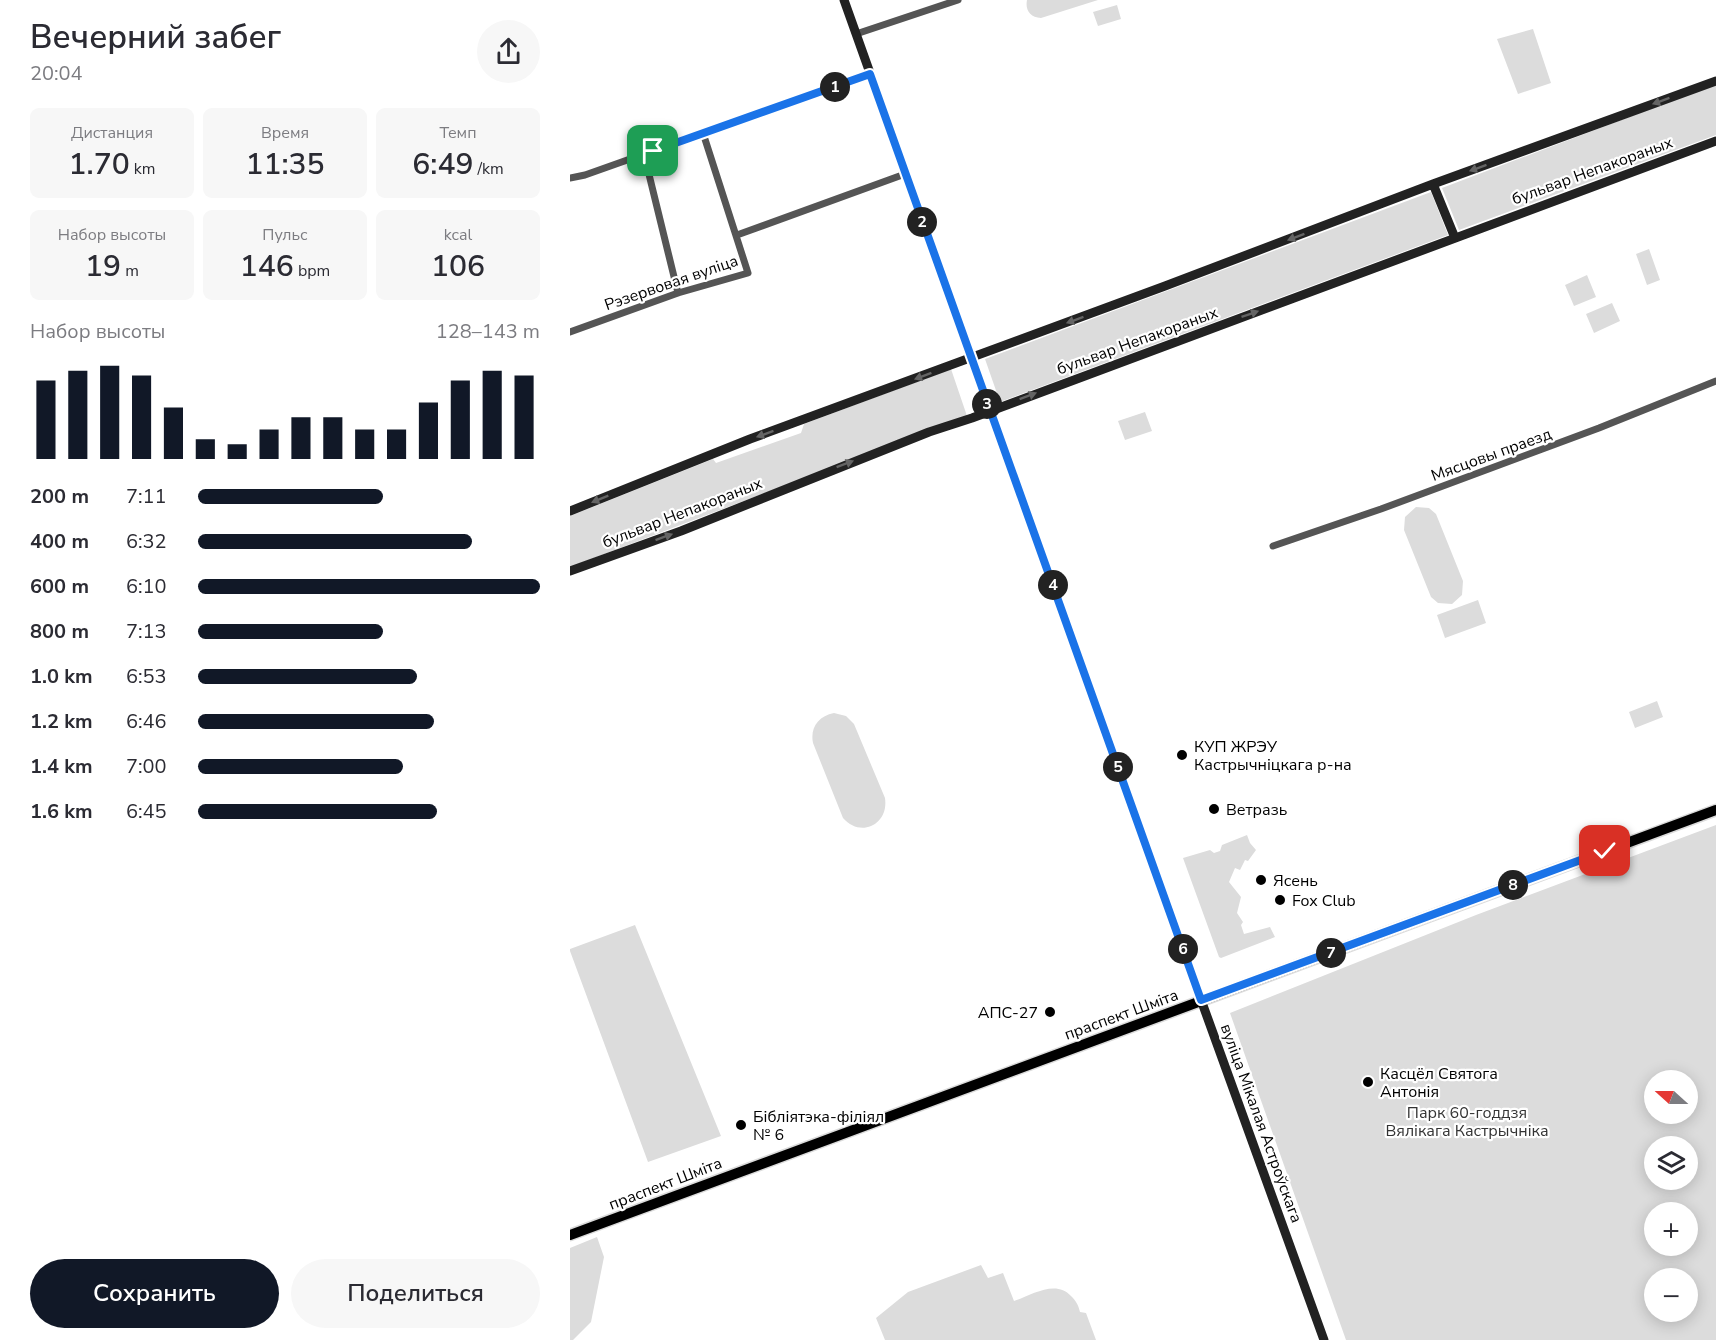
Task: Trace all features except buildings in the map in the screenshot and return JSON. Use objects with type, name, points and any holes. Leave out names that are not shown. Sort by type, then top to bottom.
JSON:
[{"type":"main road","name":"вуліца Мікалая Астроўскага","points":[[844,0],[1324,1340]]},
{"type":"main road","points":[[570,511],[971,357],[1716,81]]},
{"type":"main road","name":"бульвар Непакораных","points":[[570,571],[681,531],[929,432],[1716,141]]},
{"type":"main road","points":[[1433,184],[1455,238]]},
{"type":"main road","name":"праспект Шміта","points":[[570,1235],[1716,810]]},
{"type":"street","points":[[856,34],[958,0]]},
{"type":"street","points":[[570,178],[870,74]]},
{"type":"street","points":[[703,133],[737,235]]},
{"type":"street","points":[[644,154],[678,293]]},
{"type":"street","name":"Рэзервовая вуліца","points":[[570,332],[678,293],[748,273],[737,235],[906,174]]},
{"type":"street","name":"Мясцовы праезд","points":[[1273,546],[1381,509],[1599,428],[1716,381]]},
{"type":"green space","points":[[1027,0],[1098,0],[1041,18],[1029,12]]},
{"type":"green space","points":[[1117,5],[1121,19],[1098,26],[1093,12]]},
{"type":"green space","points":[[1533,29],[1551,83],[1518,94],[1497,39]]},
{"type":"green space","points":[[1716,84],[1716,135],[1459,230],[1442,188]]},
{"type":"green space","points":[[1431,192],[1448,235],[1000,402],[985,359]]},
{"type":"green space","points":[[1649,249],[1660,280],[1647,285],[1636,254]]},
{"type":"green space","points":[[1587,275],[1596,297],[1574,306],[1565,285]]},
{"type":"green space","points":[[1612,303],[1620,321],[1594,333],[1586,314]]},
{"type":"green space","points":[[951,369],[967,416],[570,567],[570,516],[713,459],[716,463],[801,433],[804,424]]},
{"type":"green space","points":[[1145,412],[1152,431],[1125,440],[1118,421]]},
{"type":"green space","points":[[1416,507],[1429,508],[1436,514],[1463,581],[1462,595],[1452,604],[1438,603],[1431,597],[1404,530],[1405,517]]},
{"type":"green space","points":[[1478,600],[1486,623],[1445,638],[1437,615]]},
{"type":"green space","points":[[1657,701],[1663,717],[1635,728],[1629,712]]},
{"type":"green space","points":[[834,713],[846,716],[854,724],[885,798],[883,815],[872,826],[857,827],[843,818],[813,743],[816,724],[824,717]]},
{"type":"green space","name":"Парк 60-годдзя Вялікага Кастрычніка","points":[[1716,825],[1716,1340],[1346,1340],[1230,1013],[1476,915]]},
{"type":"green space","points":[[1247,835],[1256,850],[1248,861],[1245,860],[1240,870],[1235,868],[1229,882],[1241,897],[1237,913],[1243,922],[1241,925],[1244,934],[1270,927],[1275,937],[1221,958],[1183,858],[1210,850],[1214,853],[1220,851],[1222,845]]},
{"type":"green space","points":[[635,925],[721,1136],[648,1162],[570,951],[570,949]]},
{"type":"green space","points":[[597,1237],[604,1257],[591,1322],[573,1340],[570,1340],[570,1248]]},
{"type":"green space","points":[[981,1265],[988,1278],[1003,1273],[1014,1301],[1043,1290],[1065,1291],[1076,1301],[1080,1312],[1086,1313],[1096,1340],[885,1340],[876,1318],[908,1292]]},
{"type":"place","name":"КУП ЖРЭУ Кастрычніцкага р-на","points":[[1182,755]]},
{"type":"place","name":"Ветразь","points":[[1214,809]]},
{"type":"place","name":"Ясень","points":[[1261,880]]},
{"type":"place","name":"Fox Club","points":[[1280,900]]},
{"type":"place","name":"АПС-27","points":[[1050,1012]]},
{"type":"place","name":"Касцёл Святога Антонія","points":[[1368,1082]]},
{"type":"place","name":"Бібліятэка-філіял № 6","points":[[741,1125]]},
{"type":"route","points":[[653,151],[870,74],[1201,1000],[1605,851]]}]
